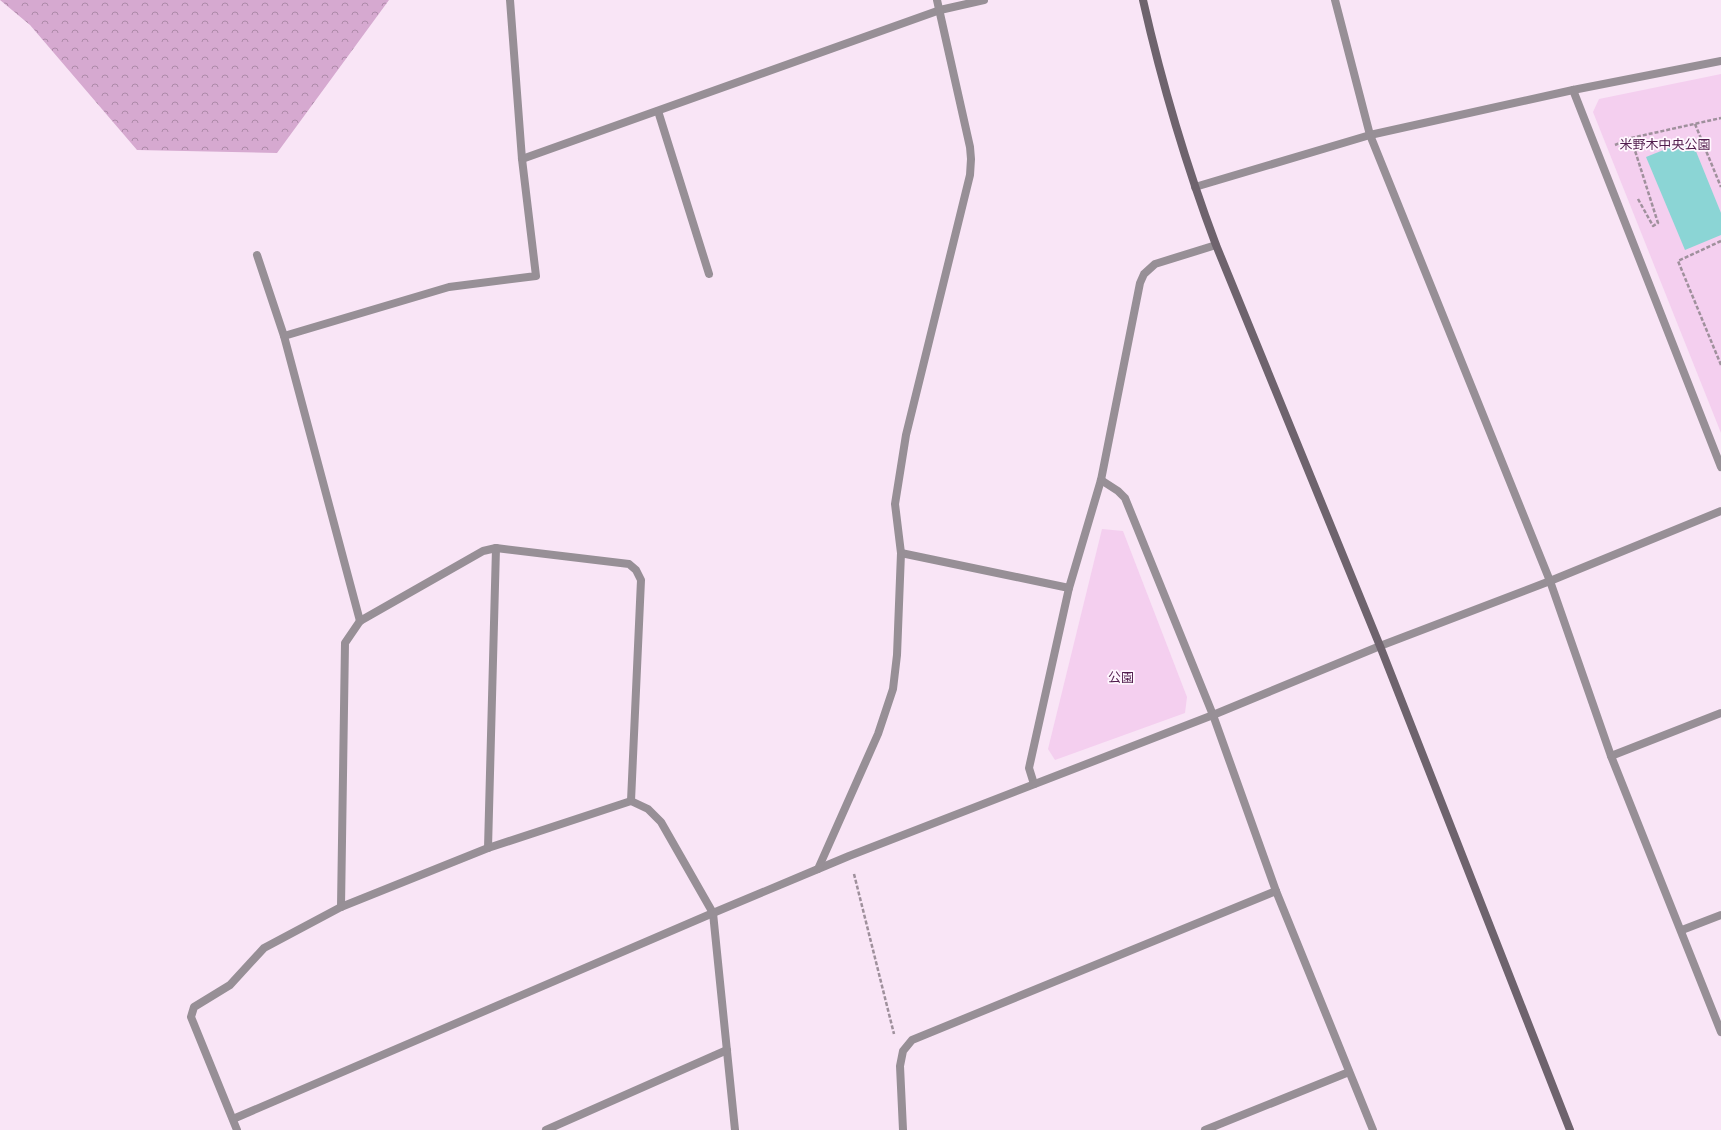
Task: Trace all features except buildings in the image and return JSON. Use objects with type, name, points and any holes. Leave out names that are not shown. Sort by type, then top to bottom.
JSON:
[{"type":"street","points":[[284,336],[449,287],[536,276],[522,159],[510,0]]},
{"type":"street","points":[[818,869],[878,734],[893,688],[897,655],[901,553],[896,504],[906,435],[965,198],[971,159],[970,146],[937,0]]},
{"type":"street","points":[[522,159],[940,10],[984,0]]},
{"type":"street","points":[[1143,0],[1153,46],[1173,119],[1216,246],[1380,646],[1570,1130]]},
{"type":"street","points":[[1336,0],[1370,135],[1550,581],[1611,756],[1682,930],[1721,1032]]},
{"type":"street","points":[[1195,187],[1370,135],[1573,90],[1721,61]]},
{"type":"street","points":[[1573,90],[1721,467]]},
{"type":"street","points":[[658,111],[709,274]]},
{"type":"street","points":[[1034,784],[1029,768],[1068,588],[1101,480],[1140,283],[1144,274],[1155,264],[1216,246]]},
{"type":"street","points":[[257,255],[284,336],[360,621]]},
{"type":"street","points":[[1101,480],[1118,491],[1124,498],[1213,715],[1276,891],[1373,1130]]},
{"type":"street","points":[[233,1119],[849,856],[1213,715],[1380,646],[1550,581],[1721,511]]},
{"type":"street","points":[[488,848],[496,548]]},
{"type":"street","points":[[341,907],[345,643],[360,621],[483,551],[496,548],[629,564],[636,570],[641,580],[631,801]]},
{"type":"street","points":[[901,553],[1068,588]]},
{"type":"street","points":[[1611,756],[1721,713]]},
{"type":"street","points":[[237,1130],[191,1017],[194,1007],[230,985],[264,948],[341,907],[488,848],[631,801],[648,809],[661,822],[713,913],[735,1130]]},
{"type":"street","points":[[903,1130],[900,1066],[903,1051],[912,1040],[1276,891]]},
{"type":"street","points":[[1682,930],[1721,915]]},
{"type":"street","points":[[546,1130],[727,1050]]},
{"type":"street","points":[[1205,1130],[1349,1072]]},
{"type":"path","points":[[1634,193],[1653,226],[1658,223],[1631,138],[1721,118]]},
{"type":"path","points":[[1695,124],[1721,186]]},
{"type":"path","points":[[1721,241],[1678,261],[1721,364]]},
{"type":"path","points":[[849,856],[893,1032],[903,1051]]},
{"type":"green space","points":[[0,0],[389,0],[277,153],[137,150],[30,25]]},
{"type":"green space","name":"米野木中央公園","points":[[1721,74],[1721,433],[1593,112],[1599,99]]},
{"type":"green space","name":"公園","points":[[1102,529],[1123,531],[1187,697],[1185,713],[1055,760],[1048,749]]}]
